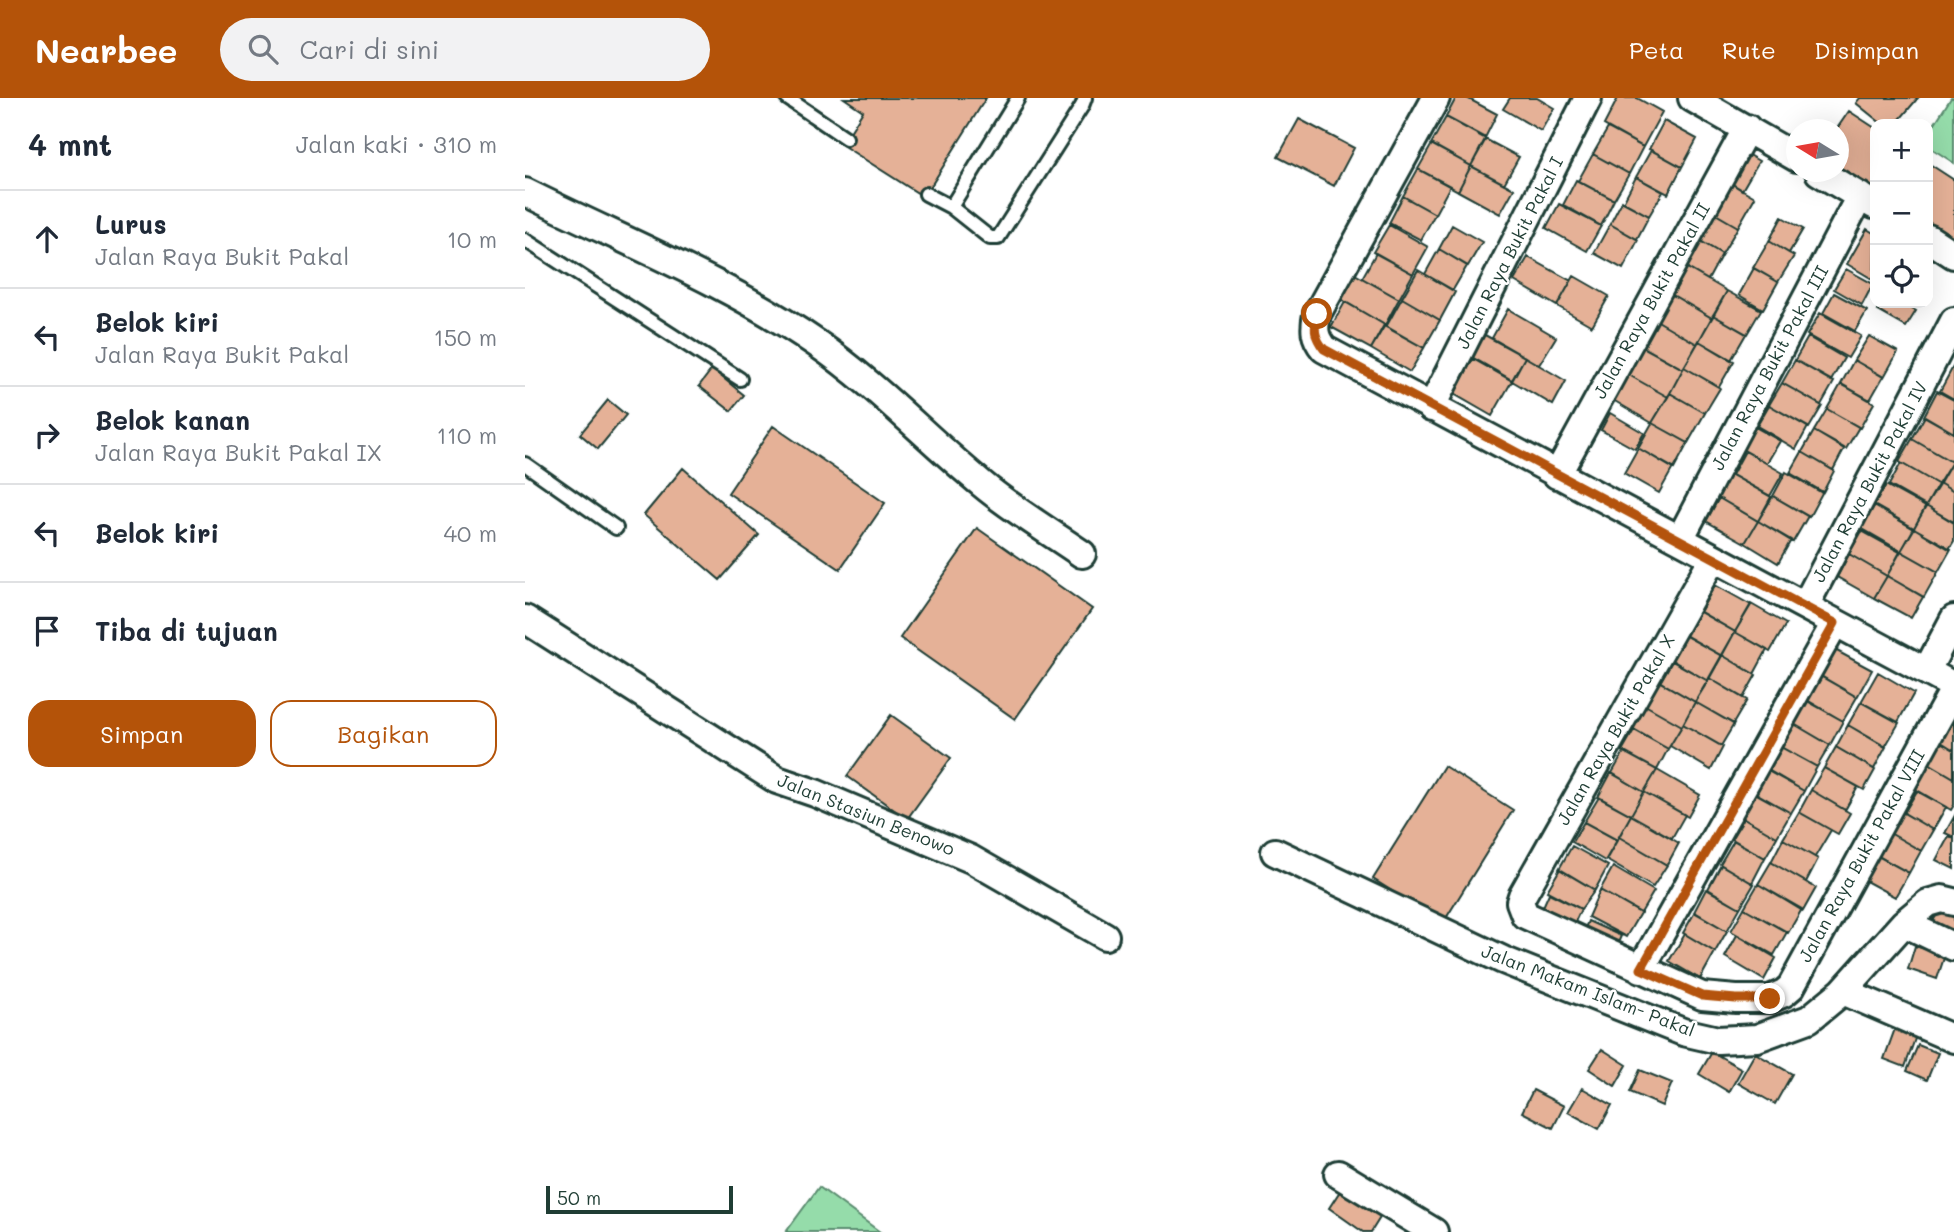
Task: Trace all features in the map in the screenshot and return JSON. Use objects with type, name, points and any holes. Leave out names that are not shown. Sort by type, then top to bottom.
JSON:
[{"type":"street","points":[[1436,98],[1317,314],[1314,328],[1316,339],[1324,349],[1927,670],[1954,687]]},
{"type":"street","name":"Jalan Raya Bukit Pakal I","points":[[1431,408],[1588,98]]},
{"type":"street","points":[[1692,98],[1786,151]]},
{"type":"street","name":"Jalan Raya Bukit Pakal II","points":[[1557,475],[1747,128]]},
{"type":"street","points":[[1836,182],[1868,201]]},
{"type":"street","points":[[525,192],[708,278],[762,307],[818,344],[874,388],[985,487],[1082,554]]},
{"type":"street","name":"Jalan Raya Bukit Pakal III","points":[[1680,539],[1868,201]]},
{"type":"street","points":[[1933,241],[1954,255]]},
{"type":"street","name":"Jalan Raya Bukit Pakal IV","points":[[1805,606],[1954,321]]},
{"type":"street","name":"Jalan Raya Bukit Pakal X","points":[[1641,969],[1525,915],[1520,902],[1713,558]]},
{"type":"street","name":"Jalan Stasiun Benowo","points":[[525,619],[776,780],[815,793],[971,859],[1105,936]]},
{"type":"street","points":[[1927,670],[1954,620]]},
{"type":"street","points":[[1641,969],[1835,623]]},
{"type":"street","name":"Jalan Raya Bukit Pakal VIII","points":[[1641,969],[1702,996],[1770,999],[1791,987],[1954,687]]},
{"type":"street","name":"Jalan Makam Islam- Pakal","points":[[1275,852],[1503,960],[1683,1032],[1718,1040],[1757,1038],[1809,1019],[1843,991],[1904,923],[1928,903],[1942,900],[1954,902]]},
{"type":"street","points":[[1904,923],[1954,947]]},
{"type":"street","points":[[1843,991],[1954,1039]]},
{"type":"street","points":[[1338,1174],[1434,1232]]},
{"type":"lane","points":[[787,98],[846,138]]},
{"type":"lane","points":[[951,207],[1018,98]]},
{"type":"lane","points":[[926,194],[951,207],[990,238],[998,238],[1085,98]]},
{"type":"lane","points":[[525,240],[740,379]]},
{"type":"lane","points":[[525,464],[616,528]]},
{"type":"green space","points":[[1951,98],[1954,98],[1954,163],[1933,149],[1933,126]]},
{"type":"green space","points":[[819,1187],[880,1232],[786,1232]]},
{"type":"building","points":[[844,98],[986,98],[924,197],[842,145],[863,111]]},
{"type":"building","points":[[1456,98],[1467,98],[1497,114],[1485,138],[1446,117]]},
{"type":"building","points":[[1510,98],[1537,98],[1554,108],[1541,131],[1503,109]]},
{"type":"building","points":[[1618,98],[1637,98],[1662,112],[1643,147],[1604,125]]},
{"type":"building","points":[[1860,98],[1918,98],[1900,119],[1876,119],[1856,103]]},
{"type":"building","points":[[1849,111],[1870,125],[1870,192],[1849,178],[1849,119],[1844,119]]},
{"type":"building","points":[[1446,117],[1486,139],[1471,166],[1431,144]]},
{"type":"building","points":[[1299,119],[1354,148],[1334,186],[1278,157]]},
{"type":"building","points":[[1664,121],[1697,139],[1682,167],[1649,149]]},
{"type":"building","points":[[1608,128],[1643,147],[1629,174],[1593,154]]},
{"type":"building","points":[[1485,139],[1519,157],[1504,184],[1471,166]]},
{"type":"building","points":[[1432,144],[1471,166],[1458,191],[1418,169]]},
{"type":"building","points":[[1651,150],[1682,167],[1668,194],[1636,177]]},
{"type":"building","points":[[1745,153],[1759,161],[1742,190],[1729,182]]},
{"type":"building","points":[[1593,154],[1629,174],[1614,200],[1578,181]]},
{"type":"building","points":[[1471,166],[1514,189],[1500,214],[1458,191]]},
{"type":"building","points":[[1933,166],[1954,180],[1954,248],[1933,233]]},
{"type":"building","points":[[1418,169],[1450,186],[1435,214],[1403,196]]},
{"type":"building","points":[[1636,177],[1663,192],[1649,216],[1623,202]]},
{"type":"building","points":[[1576,180],[1614,200],[1601,226],[1563,205]]},
{"type":"building","points":[[1729,182],[1755,197],[1738,227],[1712,212]]},
{"type":"building","points":[[1403,196],[1435,214],[1421,240],[1389,223]]},
{"type":"building","points":[[1622,201],[1649,216],[1637,239],[1610,224]]},
{"type":"building","points":[[1559,204],[1601,226],[1587,251],[1546,228]]},
{"type":"building","points":[[1714,213],[1738,227],[1722,254],[1699,240]]},
{"type":"building","points":[[1782,217],[1803,229],[1789,253],[1769,241]]},
{"type":"building","points":[[1610,224],[1638,240],[1623,269],[1594,253]]},
{"type":"building","points":[[1389,225],[1428,247],[1413,274],[1373,252]]},
{"type":"building","points":[[1452,225],[1482,242],[1468,266],[1439,249]]},
{"type":"building","points":[[1867,229],[1870,231],[1870,278],[1847,264]]},
{"type":"building","points":[[1698,240],[1722,254],[1708,280],[1684,266]]},
{"type":"building","points":[[1769,241],[1794,256],[1778,282],[1753,268]]},
{"type":"building","points":[[1439,249],[1467,266],[1453,290],[1425,274]]},
{"type":"building","points":[[1376,253],[1413,274],[1399,299],[1362,278]]},
{"type":"building","points":[[1528,257],[1571,281],[1557,306],[1514,281]]},
{"type":"building","points":[[1684,266],[1727,291],[1712,318],[1669,293]]},
{"type":"building","points":[[1754,268],[1778,282],[1763,309],[1739,295]]},
{"type":"building","points":[[1846,269],[1870,282],[1870,290],[1862,305],[1834,289]]},
{"type":"building","points":[[1418,270],[1455,292],[1440,320],[1402,298]]},
{"type":"building","points":[[1353,273],[1399,299],[1385,325],[1339,298]]},
{"type":"building","points":[[1574,276],[1609,296],[1592,326],[1557,306]]},
{"type":"building","points":[[1727,291],[1761,310],[1747,334],[1713,315]]},
{"type":"building","points":[[1834,293],[1867,311],[1855,331],[1823,313]]},
{"type":"building","points":[[1671,294],[1712,318],[1697,344],[1656,320]]},
{"type":"building","points":[[1402,298],[1440,320],[1424,348],[1386,327]]},
{"type":"building","points":[[1345,302],[1385,325],[1371,349],[1331,327]]},
{"type":"building","points":[[1880,308],[1910,308],[1916,311],[1906,327],[1878,311]]},
{"type":"building","points":[[1508,309],[1556,337],[1539,365],[1492,338]]},
{"type":"building","points":[[1820,313],[1861,336],[1848,358],[1807,335]]},
{"type":"building","points":[[1713,315],[1746,334],[1731,360],[1699,341]]},
{"type":"building","points":[[1656,320],[1697,344],[1683,369],[1641,346]]},
{"type":"building","points":[[1384,325],[1424,348],[1410,372],[1371,349]]},
{"type":"building","points":[[1483,334],[1525,357],[1512,380],[1470,356]]},
{"type":"building","points":[[1869,336],[1898,352],[1884,377],[1854,360]]},
{"type":"building","points":[[1808,337],[1844,358],[1831,381],[1795,360]]},
{"type":"building","points":[[1699,341],[1734,361],[1719,387],[1684,367]]},
{"type":"building","points":[[1643,347],[1683,369],[1668,397],[1627,374]]},
{"type":"building","points":[[1525,357],[1566,381],[1553,405],[1512,381]]},
{"type":"building","points":[[1473,359],[1512,381],[1492,416],[1454,394]]},
{"type":"building","points":[[1795,360],[1834,382],[1821,405],[1782,383]]},
{"type":"building","points":[[1854,360],[1883,377],[1870,400],[1841,384]]},
{"type":"building","points":[[1684,367],[1720,388],[1705,413],[1670,393]]},
{"type":"building","points":[[1954,368],[1954,399],[1940,391]]},
{"type":"building","points":[[712,369],[744,395],[731,411],[699,386]]},
{"type":"building","points":[[1627,374],[1668,397],[1652,423],[1613,400]]},
{"type":"building","points":[[1782,383],[1822,406],[1809,428],[1769,405]]},
{"type":"building","points":[[1841,384],[1874,403],[1860,428],[1827,409]]},
{"type":"building","points":[[1937,391],[1954,400],[1954,433],[1924,416]]},
{"type":"building","points":[[1670,393],[1705,413],[1688,443],[1652,423]]},
{"type":"building","points":[[608,400],[626,415],[598,449],[580,434]]},
{"type":"building","points":[[1769,405],[1808,427],[1796,449],[1757,426]]},
{"type":"building","points":[[1827,409],[1859,427],[1846,449],[1814,431]]},
{"type":"building","points":[[1610,413],[1644,433],[1635,449],[1601,430]]},
{"type":"building","points":[[1925,416],[1954,433],[1952,462],[1912,439]]},
{"type":"building","points":[[1652,423],[1688,443],[1674,469],[1638,448]]},
{"type":"building","points":[[773,426],[885,503],[840,569],[728,493]]},
{"type":"building","points":[[1755,427],[1780,441],[1767,463],[1742,449]]},
{"type":"building","points":[[1814,431],[1844,449],[1833,470],[1802,452]]},
{"type":"building","points":[[1912,439],[1952,462],[1939,485],[1899,462]]},
{"type":"building","points":[[1638,448],[1673,468],[1659,493],[1624,473]]},
{"type":"building","points":[[1745,451],[1783,473],[1770,496],[1732,475]]},
{"type":"building","points":[[1802,452],[1834,471],[1823,492],[1790,473]]},
{"type":"building","points":[[1952,462],[1954,463],[1954,492],[1939,483]]},
{"type":"building","points":[[1901,463],[1939,485],[1926,506],[1889,485]]},
{"type":"building","points":[[683,468],[759,535],[720,580],[644,515]]},
{"type":"building","points":[[1786,472],[1822,493],[1809,517],[1773,496]]},
{"type":"building","points":[[1730,474],[1771,497],[1758,521],[1717,497]]},
{"type":"building","points":[[1939,483],[1954,492],[1954,522],[1926,506]]},
{"type":"building","points":[[1886,485],[1926,507],[1914,528],[1874,505]]},
{"type":"building","points":[[1773,496],[1808,516],[1793,542],[1758,521]]},
{"type":"building","points":[[1719,498],[1758,521],[1745,543],[1706,521]]},
{"type":"building","points":[[1874,506],[1914,529],[1901,551],[1861,528]]},
{"type":"building","points":[[1926,506],[1954,523],[1954,541],[1949,549],[1914,528]]},
{"type":"building","points":[[1758,521],[1791,540],[1778,563],[1745,543]]},
{"type":"building","points":[[977,528],[1092,609],[1015,719],[900,638]]},
{"type":"building","points":[[1914,528],[1951,549],[1938,572],[1901,551]]},
{"type":"building","points":[[1862,531],[1900,552],[1887,576],[1849,554]]},
{"type":"building","points":[[1901,551],[1938,572],[1924,597],[1887,576]]},
{"type":"building","points":[[1849,554],[1887,576],[1874,598],[1837,577]]},
{"type":"building","points":[[1887,576],[1923,597],[1911,618],[1874,598]]},
{"type":"building","points":[[1715,585],[1751,605],[1735,632],[1700,612]]},
{"type":"building","points":[[1751,604],[1786,624],[1770,652],[1735,632]]},
{"type":"building","points":[[1699,611],[1735,632],[1722,656],[1685,635]]},
{"type":"building","points":[[1735,632],[1767,650],[1754,674],[1722,655]]},
{"type":"building","points":[[1684,635],[1722,656],[1708,681],[1670,659]]},
{"type":"building","points":[[1835,650],[1872,670],[1857,697],[1821,676]]},
{"type":"building","points":[[1722,655],[1756,675],[1743,698],[1709,678]]},
{"type":"building","points":[[1672,661],[1708,681],[1695,702],[1660,682]]},
{"type":"building","points":[[1878,672],[1914,693],[1898,722],[1861,702]]},
{"type":"building","points":[[1820,676],[1857,697],[1843,721],[1807,700]]},
{"type":"building","points":[[1709,678],[1747,700],[1733,724],[1695,702]]},
{"type":"building","points":[[1659,681],[1695,702],[1682,726],[1645,705]]},
{"type":"building","points":[[1807,701],[1843,721],[1830,745],[1794,724]]},
{"type":"building","points":[[1695,702],[1734,724],[1721,746],[1683,724]]},
{"type":"building","points":[[1861,702],[1899,723],[1885,747],[1848,725]]},
{"type":"building","points":[[1645,705],[1682,726],[1668,749],[1632,728]]},
{"type":"building","points":[[891,715],[951,758],[907,819],[847,776]]},
{"type":"building","points":[[1954,716],[1954,750],[1938,740]]},
{"type":"building","points":[[1683,724],[1723,747],[1711,770],[1670,746]]},
{"type":"building","points":[[1794,724],[1830,745],[1817,767],[1781,747]]},
{"type":"building","points":[[1848,725],[1886,747],[1874,769],[1836,747]]},
{"type":"building","points":[[1634,730],[1668,749],[1657,770],[1622,751]]},
{"type":"building","points":[[1937,740],[1954,750],[1954,778],[1925,761]]},
{"type":"building","points":[[1781,747],[1817,767],[1804,791],[1768,771]]},
{"type":"building","points":[[1836,747],[1875,770],[1864,790],[1824,768]]},
{"type":"building","points":[[1624,752],[1657,770],[1644,792],[1612,773]]},
{"type":"building","points":[[1927,762],[1954,778],[1954,805],[1951,810],[1912,787]]},
{"type":"building","points":[[1444,766],[1513,810],[1443,923],[1373,879]]},
{"type":"building","points":[[1824,768],[1858,787],[1845,810],[1811,790]]},
{"type":"building","points":[[1657,770],[1700,795],[1688,817],[1644,792]]},
{"type":"building","points":[[1768,770],[1804,791],[1791,813],[1755,793]]},
{"type":"building","points":[[1611,773],[1644,792],[1631,815],[1598,797]]},
{"type":"building","points":[[1811,790],[1850,813],[1838,834],[1799,812]]},
{"type":"building","points":[[1917,791],[1946,807],[1933,830],[1904,813]]},
{"type":"building","points":[[1644,792],[1685,815],[1672,838],[1631,815]]},
{"type":"building","points":[[1756,793],[1791,813],[1777,837],[1742,817]]},
{"type":"building","points":[[1599,797],[1631,815],[1617,840],[1584,822]]},
{"type":"building","points":[[1900,811],[1933,830],[1921,851],[1888,832]]},
{"type":"building","points":[[1799,812],[1831,830],[1815,857],[1783,839]]},
{"type":"building","points":[[1631,815],[1679,843],[1667,865],[1619,837]]},
{"type":"building","points":[[1954,817],[1954,837],[1945,833]]},
{"type":"building","points":[[1744,818],[1777,837],[1765,858],[1731,839]]},
{"type":"building","points":[[1584,822],[1617,840],[1605,861],[1572,842]]},
{"type":"building","points":[[1888,832],[1921,851],[1909,873],[1875,854]]},
{"type":"building","points":[[1949,836],[1954,839],[1954,869],[1936,860]]},
{"type":"building","points":[[1619,837],[1667,865],[1653,887],[1606,860]]},
{"type":"building","points":[[1783,839],[1818,859],[1806,882],[1771,862]]},
{"type":"building","points":[[1734,840],[1765,858],[1752,883],[1720,864]]},
{"type":"building","points":[[1572,846],[1608,866],[1595,890],[1559,869]]},
{"type":"building","points":[[1876,855],[1909,873],[1895,897],[1862,879]]},
{"type":"building","points":[[1771,862],[1816,888],[1803,911],[1758,884]]},
{"type":"building","points":[[1721,865],[1754,884],[1740,908],[1708,889]]},
{"type":"building","points":[[1613,867],[1654,891],[1641,913],[1600,890]]},
{"type":"building","points":[[1560,869],[1595,890],[1581,909],[1547,891]]},
{"type":"building","points":[[1758,884],[1802,909],[1788,933],[1744,908]]},
{"type":"building","points":[[1706,889],[1740,908],[1727,931],[1694,912]]},
{"type":"building","points":[[1600,890],[1640,913],[1626,937],[1588,917]]},
{"type":"building","points":[[1549,893],[1581,909],[1574,924],[1542,909]]},
{"type":"building","points":[[1943,904],[1954,911],[1954,942],[1929,928]]},
{"type":"building","points":[[1744,908],[1787,932],[1774,955],[1731,931]]},
{"type":"building","points":[[1695,912],[1727,931],[1715,952],[1683,933]]},
{"type":"building","points":[[1588,921],[1621,936],[1615,950],[1582,935]]},
{"type":"building","points":[[1685,934],[1715,952],[1700,979],[1669,961]]},
{"type":"building","points":[[1737,935],[1776,958],[1764,980],[1725,957]]},
{"type":"building","points":[[1915,946],[1945,955],[1937,979],[1908,969]]},
{"type":"building","points":[[1896,1026],[1917,1033],[1905,1067],[1884,1059]]},
{"type":"building","points":[[1918,1045],[1938,1053],[1927,1080],[1907,1071]]},
{"type":"building","points":[[1602,1049],[1627,1065],[1615,1086],[1589,1069]]},
{"type":"building","points":[[1712,1052],[1742,1069],[1729,1092],[1699,1074]]},
{"type":"building","points":[[1755,1053],[1792,1074],[1775,1104],[1738,1083]]},
{"type":"building","points":[[1640,1070],[1672,1083],[1662,1106],[1630,1092]]},
{"type":"building","points":[[1582,1088],[1612,1105],[1599,1129],[1568,1112]]},
{"type":"building","points":[[1533,1090],[1564,1106],[1553,1128],[1522,1112]]},
{"type":"building","points":[[1342,1188],[1381,1216],[1371,1232],[1363,1232],[1329,1208]]},
{"type":"route","points":[[1317,314],[1314,328],[1316,339],[1324,349],[1835,623],[1641,969],[1702,996],[1770,999]]}]
